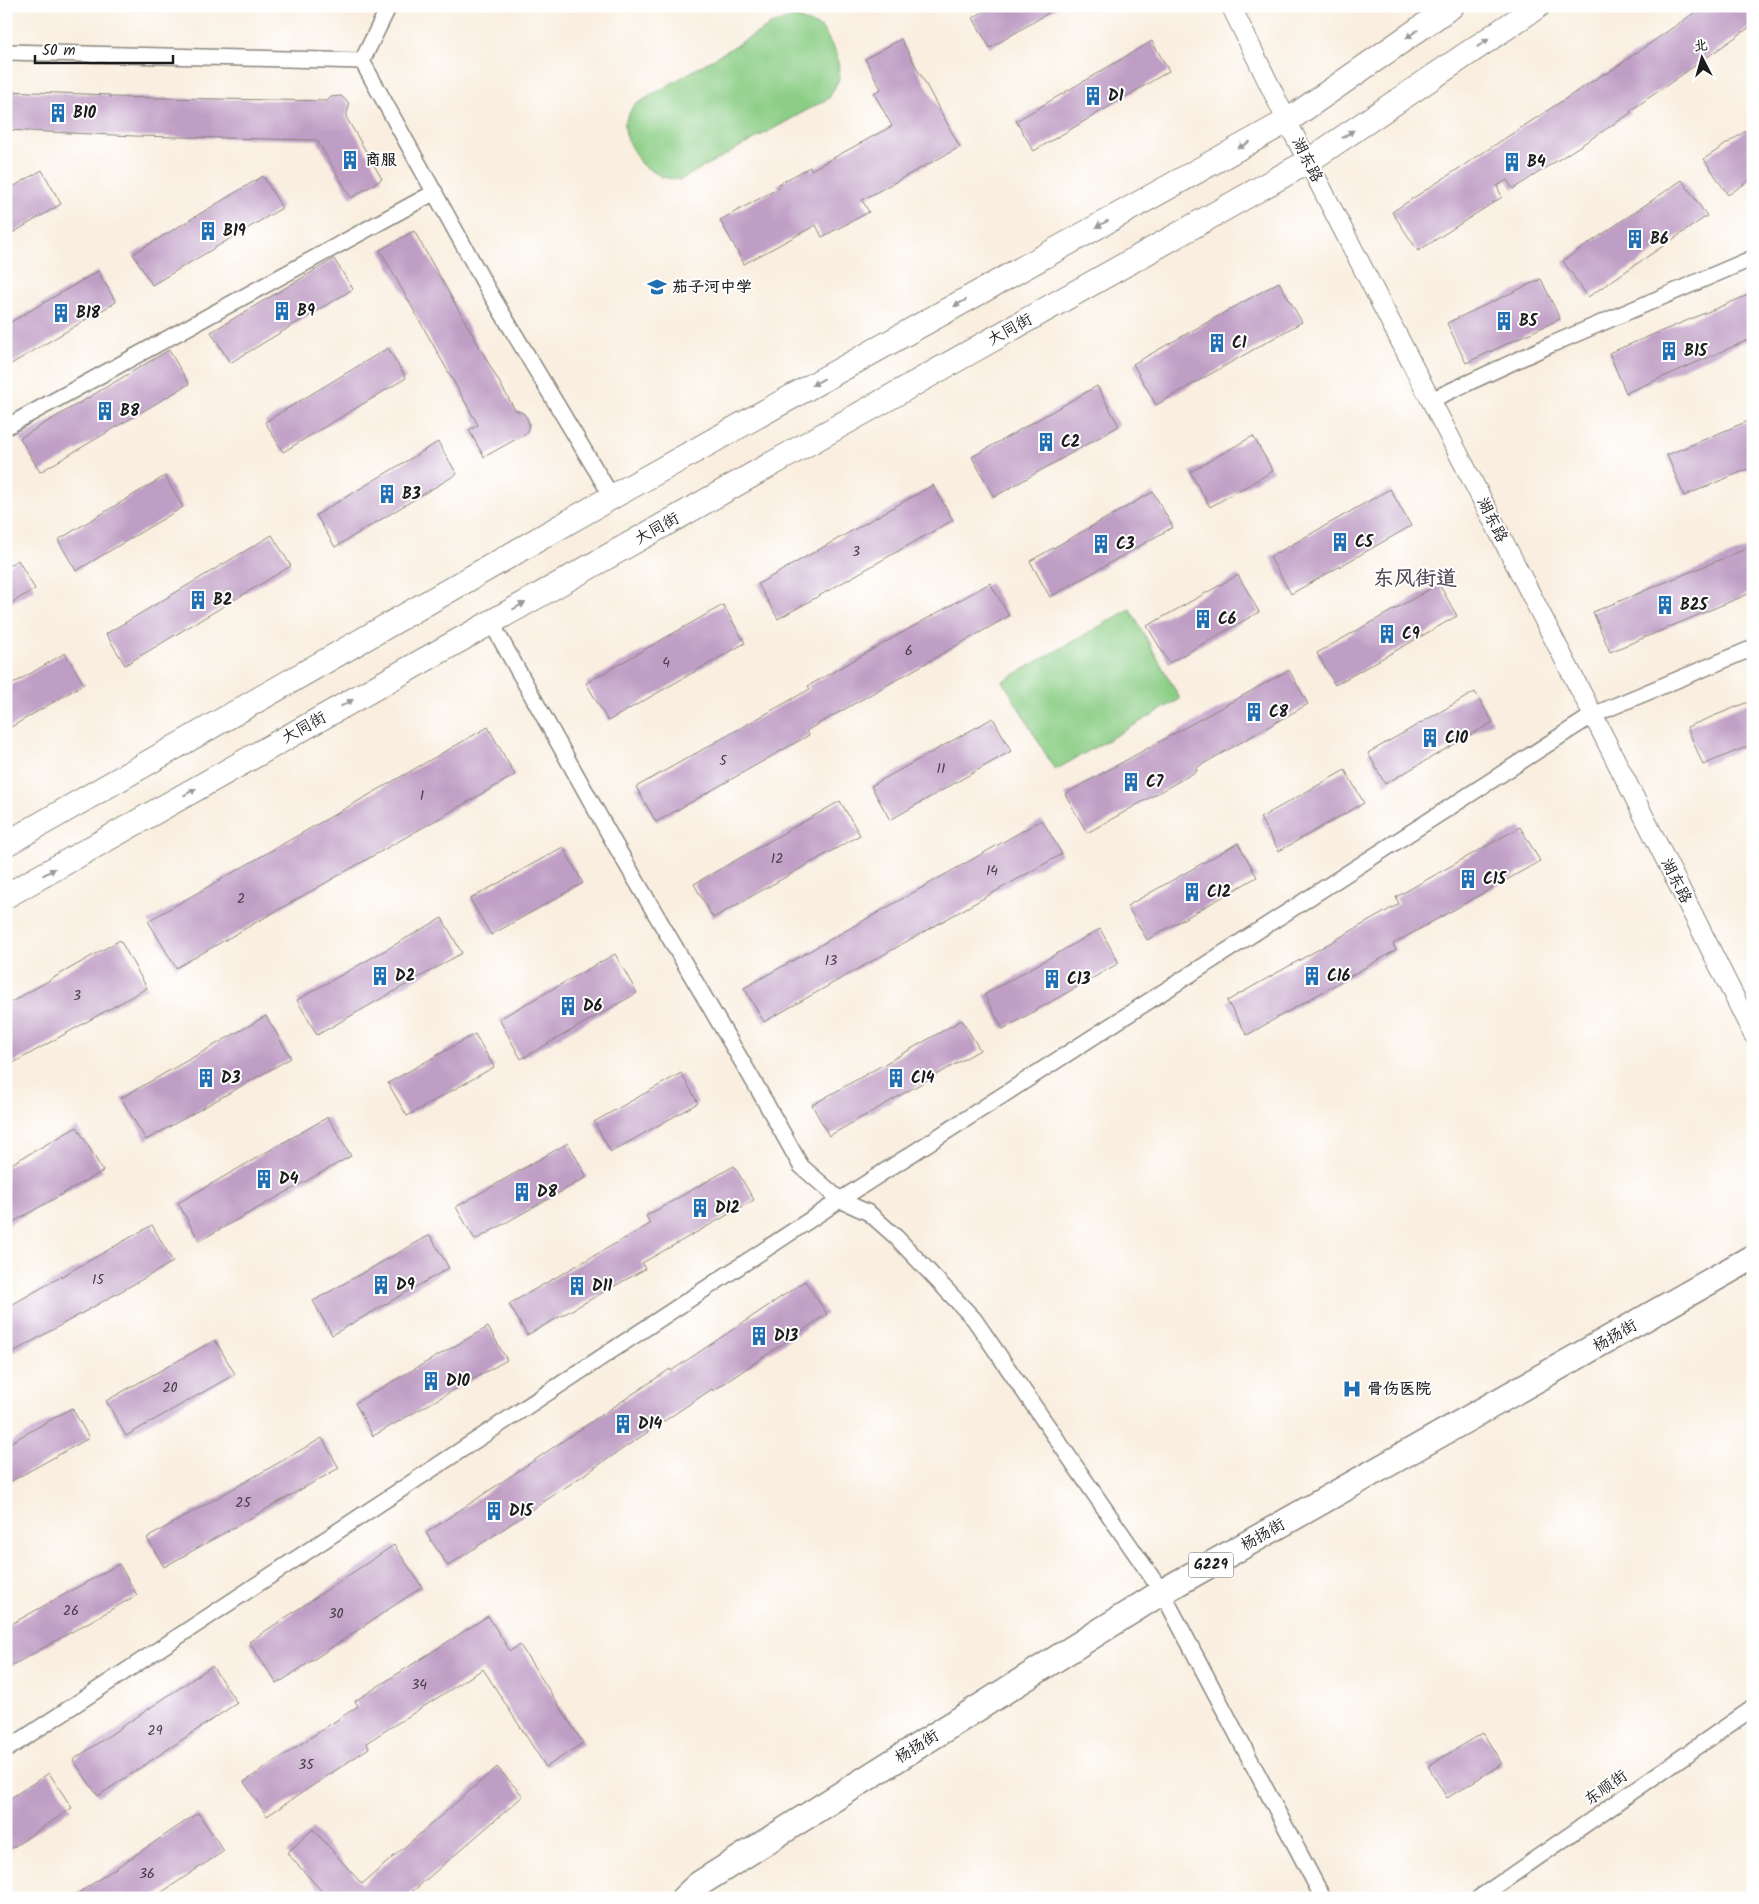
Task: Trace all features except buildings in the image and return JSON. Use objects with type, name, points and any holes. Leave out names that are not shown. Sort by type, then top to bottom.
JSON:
[{"type":"highway","name":"杨扬街","points":[[684,1898],[699,1884],[1162,1592],[1753,1257]]},
{"type":"main road","points":[[6,844],[612,497],[1287,121],[1452,6]]},
{"type":"main road","name":"大同街","points":[[6,896],[1308,162],[1538,6]]},
{"type":"street","points":[[362,61],[389,6]]},
{"type":"street","name":"湖东路","points":[[1231,6],[1287,121],[1593,716],[1753,1034]]},
{"type":"street","points":[[6,52],[362,61]]},
{"type":"street","points":[[362,61],[487,288],[612,497]]},
{"type":"street","points":[[6,427],[435,192]]},
{"type":"street","points":[[1430,400],[1550,345],[1753,258]]},
{"type":"street","points":[[491,622],[617,848],[801,1166],[840,1200],[869,1213],[896,1236],[974,1320],[1162,1592],[1323,1898]]},
{"type":"street","points":[[6,1750],[840,1200],[1593,716],[1753,648]]},
{"type":"street","name":"东顺街","points":[[1478,1898],[1753,1708]]},
{"type":"green space","points":[[795,17],[822,28],[837,54],[840,77],[829,98],[680,180],[662,177],[641,164],[628,142],[624,124],[633,106],[774,23]]},
{"type":"green space","points":[[1130,609],[1180,699],[1055,770],[1003,681]]},
{"type":"place","name":"D1","points":[[1093,96]]},
{"type":"place","name":"B10","points":[[58,113]]},
{"type":"place","name":"商服","points":[[350,160]]},
{"type":"place","name":"B4","points":[[1512,162]]},
{"type":"place","name":"B19","points":[[208,231]]},
{"type":"place","name":"B6","points":[[1635,239]]},
{"type":"place","name":"茄子河中学","points":[[657,287]]},
{"type":"place","name":"B9","points":[[282,311]]},
{"type":"place","name":"B18","points":[[61,313]]},
{"type":"place","name":"B5","points":[[1504,321]]},
{"type":"place","name":"C1","points":[[1217,343]]},
{"type":"place","name":"B15","points":[[1669,351]]},
{"type":"place","name":"B8","points":[[105,411]]},
{"type":"place","name":"C2","points":[[1046,442]]},
{"type":"place","name":"B3","points":[[387,494]]},
{"type":"place","name":"C5","points":[[1340,542]]},
{"type":"place","name":"C3","points":[[1101,544]]},
{"type":"place","name":"B2","points":[[198,600]]},
{"type":"place","name":"B25","points":[[1665,605]]},
{"type":"place","name":"C6","points":[[1203,619]]},
{"type":"place","name":"C9","points":[[1387,634]]},
{"type":"place","name":"C8","points":[[1254,712]]},
{"type":"place","name":"C10","points":[[1430,738]]},
{"type":"place","name":"C7","points":[[1131,782]]},
{"type":"place","name":"C15","points":[[1468,879]]},
{"type":"place","name":"C12","points":[[1192,892]]},
{"type":"place","name":"D2","points":[[380,976]]},
{"type":"place","name":"C16","points":[[1312,976]]},
{"type":"place","name":"C13","points":[[1052,979]]},
{"type":"place","name":"D6","points":[[568,1006]]},
{"type":"place","name":"D3","points":[[206,1078]]},
{"type":"place","name":"C14","points":[[896,1078]]},
{"type":"place","name":"D4","points":[[264,1179]]},
{"type":"place","name":"D8","points":[[522,1192]]},
{"type":"place","name":"D12","points":[[700,1208]]},
{"type":"place","name":"D9","points":[[381,1285]]},
{"type":"place","name":"D11","points":[[577,1286]]},
{"type":"place","name":"D13","points":[[759,1336]]},
{"type":"place","name":"D10","points":[[431,1381]]},
{"type":"place","name":"骨伤医院","points":[[1352,1389]]},
{"type":"place","name":"D14","points":[[623,1424]]},
{"type":"place","name":"D15","points":[[494,1511]]},
{"type":"district","name":"东风街道","points":[[1415,579]]}]
